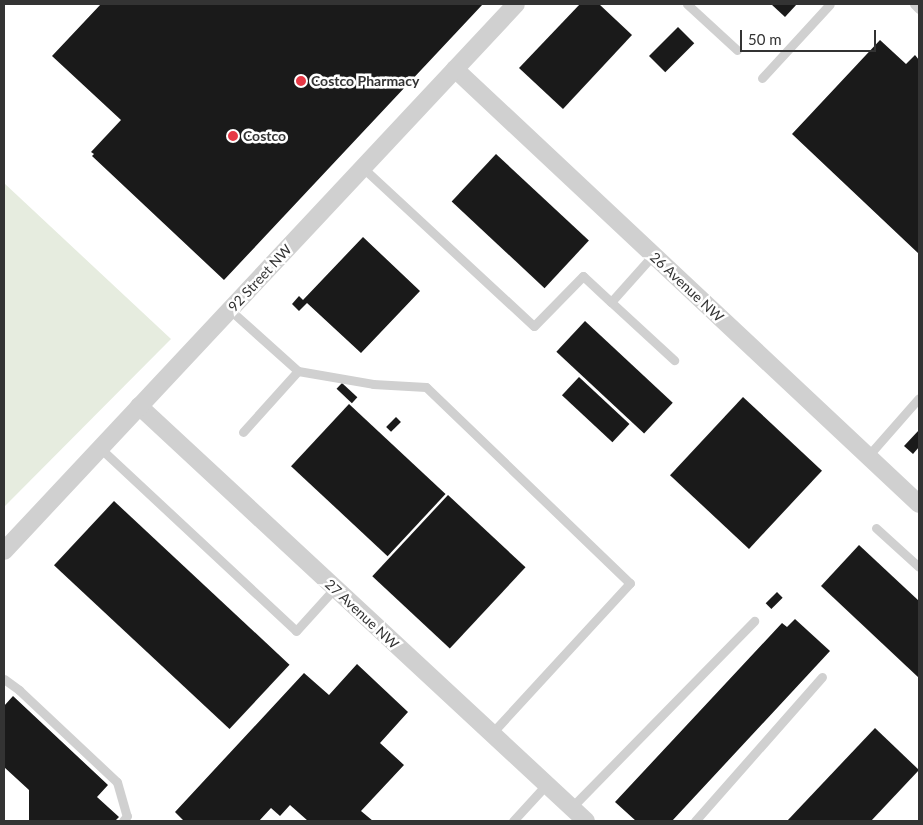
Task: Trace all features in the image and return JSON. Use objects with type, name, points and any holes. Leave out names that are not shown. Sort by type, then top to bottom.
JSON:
[{"type":"street","name":"92 Street NW","points":[[4,551],[516,4]]},
{"type":"street","name":"26 Avenue NW","points":[[455,69],[919,504]]},
{"type":"street","name":"27 Avenue NW","points":[[139,406],[586,821]]},
{"type":"lane","points":[[687,4],[737,50]]},
{"type":"lane","points":[[762,78],[830,4]]},
{"type":"lane","points":[[914,4],[919,9]]},
{"type":"lane","points":[[362,167],[534,326],[583,276],[674,360]]},
{"type":"lane","points":[[611,302],[654,256]]},
{"type":"lane","points":[[230,310],[298,372],[373,384],[426,386],[630,583],[491,734]]},
{"type":"lane","points":[[243,432],[298,372]]},
{"type":"lane","points":[[868,456],[919,398]]},
{"type":"lane","points":[[100,448],[296,631],[334,589]]},
{"type":"lane","points":[[876,528],[919,567]]},
{"type":"lane","points":[[571,808],[754,621]]},
{"type":"lane","points":[[695,821],[822,677]]},
{"type":"lane","points":[[4,679],[19,690],[117,782],[127,816],[123,821]]},
{"type":"lane","points":[[513,821],[546,785]]},
{"type":"shaded area","points":[[4,183],[171,339],[4,507]]},
{"type":"building","name":"Costco","points":[[101,4],[483,4],[224,280],[92,156],[94,154],[91,152],[121,120],[52,56]]},
{"type":"building","points":[[580,4],[599,4],[632,35],[563,109],[519,68]]},
{"type":"building","points":[[771,4],[797,4],[785,17]]},
{"type":"building","points":[[678,27],[694,43],[665,72],[649,56]]},
{"type":"building","points":[[880,40],[906,64],[915,55],[919,60],[919,254],[792,134]]},
{"type":"building","points":[[496,154],[589,241],[545,288],[452,202]]},
{"type":"building","points":[[363,237],[420,291],[361,353],[307,303],[299,311],[292,304],[299,296],[303,300]]},
{"type":"building","points":[[585,321],[673,403],[644,434],[556,352]]},
{"type":"building","points":[[579,377],[629,424],[612,442],[562,395]]},
{"type":"building","points":[[342,383],[357,397],[352,403],[337,389]]},
{"type":"building","points":[[743,397],[822,471],[749,549],[670,475]]},
{"type":"building","points":[[349,404],[446,494],[388,556],[291,466]]},
{"type":"building","points":[[396,417],[401,422],[391,432],[386,427]]},
{"type":"building","points":[[919,430],[919,447],[913,454],[904,446]]},
{"type":"building","points":[[448,495],[526,567],[450,648],[372,576]]},
{"type":"building","points":[[114,501],[290,665],[230,729],[54,565]]},
{"type":"building","points":[[859,545],[919,601],[919,678],[821,586]]},
{"type":"building","points":[[777,592],[783,598],[771,609],[766,603]]},
{"type":"building","points":[[795,619],[830,651],[672,821],[636,821],[615,802],[782,623],[787,627]]},
{"type":"building","points":[[357,664],[408,712],[380,743],[404,765],[361,811],[373,821],[308,821],[290,805],[280,816],[271,808],[259,821],[184,821],[175,812],[304,673],[329,695]]},
{"type":"building","points":[[13,696],[108,785],[97,797],[119,817],[115,821],[29,821],[29,790],[4,767],[4,706]]},
{"type":"building","points":[[875,728],[919,770],[871,821],[787,821]]},
{"type":"place","name":"Costco Pharmacy","points":[[301,81]]},
{"type":"place","name":"Costco","points":[[233,136]]}]
